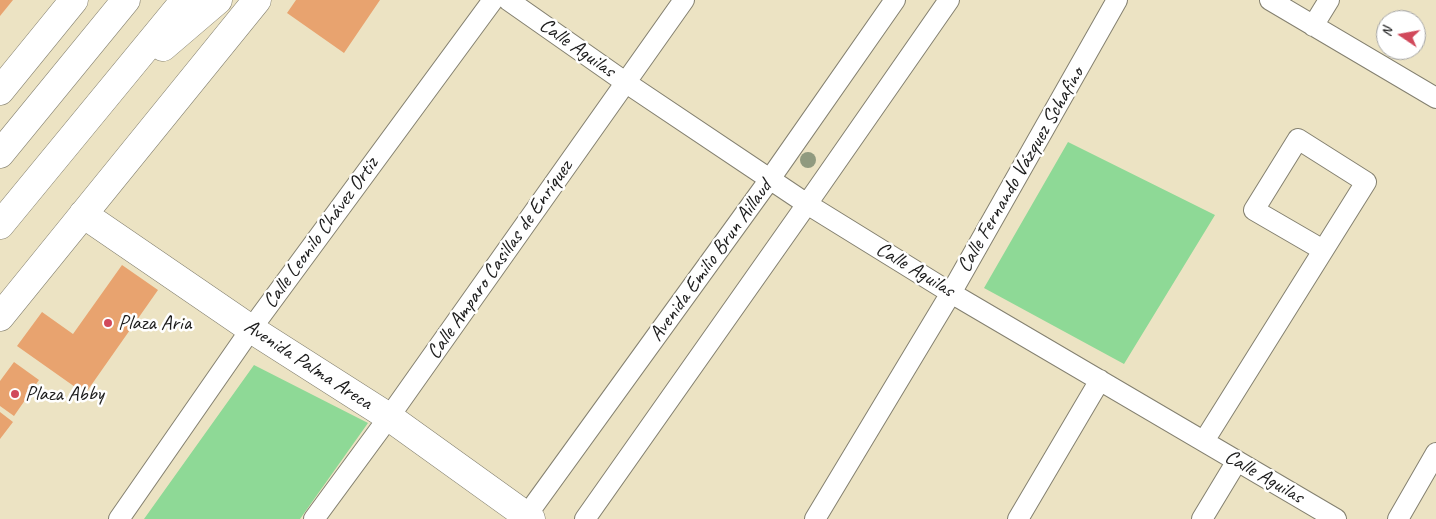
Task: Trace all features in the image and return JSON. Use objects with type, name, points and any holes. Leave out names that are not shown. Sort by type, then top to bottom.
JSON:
[{"type":"main road","points":[[0,91],[74,0]]},
{"type":"main road","points":[[71,68],[116,0]]},
{"type":"main road","points":[[0,154],[126,0]]},
{"type":"main road","points":[[0,225],[185,0]]},
{"type":"main road","points":[[105,96],[218,0]]},
{"type":"main road","points":[[0,317],[257,0]]},
{"type":"main road","name":"Avenida Palma Areca","points":[[84,214],[251,328],[389,416],[527,518]]},
{"type":"street","name":"Calle Leonilo Chávez Ortiz","points":[[119,519],[251,328],[493,0]]},
{"type":"street","name":"Calle Aguilas","points":[[508,0],[625,82],[808,204],[951,292],[1336,519]]},
{"type":"street","name":"Calle Amparo Casillas de Enríquez","points":[[314,519],[684,0]]},
{"type":"street","name":"Avenida Emilio Brun Aillaud","points":[[527,518],[770,179],[895,0]]},
{"type":"street","points":[[585,519],[808,204],[949,0]]},
{"type":"street","name":"Calle Fernando Vázquez Schafino","points":[[816,519],[951,292],[1117,0]]},
{"type":"street","points":[[1270,0],[1436,98]]},
{"type":"street","points":[[1313,26],[1329,0]]},
{"type":"street","points":[[1204,441],[1366,182],[1298,139],[1254,210],[1323,250]]},
{"type":"street","points":[[1018,519],[1100,380]]},
{"type":"street","points":[[1398,519],[1436,453]]},
{"type":"street","points":[[1202,519],[1237,461]]},
{"type":"green space","points":[[1068,142],[1215,215],[1124,364],[984,288]]},
{"type":"green space","points":[[254,365],[368,423],[300,519],[144,519]]},
{"type":"building","points":[[0,0],[13,0],[0,16]]},
{"type":"building","points":[[296,0],[380,0],[344,53],[287,13]]},
{"type":"building","name":"Plaza Aria","points":[[122,265],[158,290],[85,394],[17,346],[42,312],[73,334]]},
{"type":"building","name":"Plaza Abby","points":[[14,362],[39,380],[14,416],[0,406],[0,381]]},
{"type":"building","points":[[0,412],[13,422],[0,439]]},
{"type":"place","name":"Plaza Aria","points":[[108,323]]},
{"type":"place","name":"Plaza Abby","points":[[15,394]]}]
